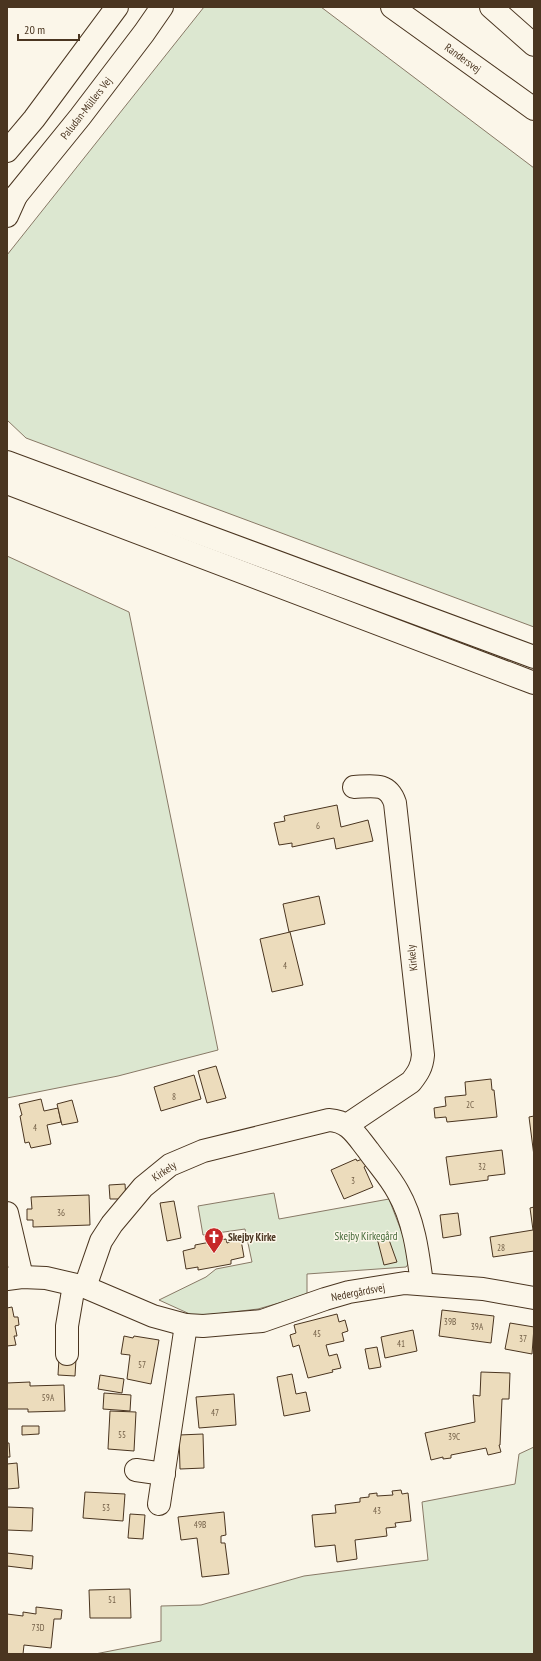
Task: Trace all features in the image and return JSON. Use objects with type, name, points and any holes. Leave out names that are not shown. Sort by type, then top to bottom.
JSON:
[{"type":"street","points":[[7,150],[34,119],[117,7]]},
{"type":"street","name":"Paludan-Müllers Vej","points":[[7,216],[12,202],[80,117],[162,7]]},
{"type":"street","name":"Randersvej","points":[[392,7],[534,109]]},
{"type":"street","points":[[491,7],[534,45]]},
{"type":"street","points":[[495,7],[534,30]]},
{"type":"street","points":[[7,453],[29,470]]},
{"type":"street","points":[[7,462],[534,657]]},
{"type":"street","points":[[7,483],[534,683]]},
{"type":"street","name":"Kirkely","points":[[67,1354],[67,1326],[80,1286],[101,1241],[112,1224],[143,1187],[170,1165],[203,1151],[328,1120],[339,1120],[347,1125],[411,1082],[422,1066],[423,1055],[395,803],[392,795],[386,789],[378,786],[354,787]]},
{"type":"street","points":[[347,1125],[356,1134],[398,1192],[406,1208],[417,1246],[422,1284]]},
{"type":"street","points":[[7,1213],[14,1278]]},
{"type":"street","name":"Nedergårdsvej","points":[[14,1278],[46,1278],[80,1286],[154,1316],[186,1325],[203,1326],[262,1321],[349,1292],[405,1283],[483,1289],[534,1298]]},
{"type":"street","points":[[159,1504],[186,1325]]},
{"type":"street","points":[[136,1470],[164,1474]]},
{"type":"green space","points":[[204,7],[321,7],[534,168],[534,627],[26,438],[7,420],[7,255]]},
{"type":"green space","points":[[7,556],[129,612],[218,1050],[118,1076],[7,1098]]},
{"type":"green space","name":"Skejby Kirkegård","points":[[274,1193],[279,1219],[389,1199],[412,1259],[406,1267],[307,1274],[307,1295],[258,1309],[198,1316],[192,1315],[159,1300],[206,1277],[216,1269],[252,1262],[245,1229],[203,1235],[198,1206]]},
{"type":"green space","points":[[534,1447],[534,1654],[95,1654],[161,1641],[161,1606],[201,1605],[304,1576],[428,1560],[422,1502],[515,1484],[519,1454]]},
{"type":"building","points":[[337,805],[341,827],[368,820],[373,841],[336,849],[334,838],[292,847],[292,843],[279,845],[274,823],[285,821],[284,816]]},
{"type":"building","points":[[319,896],[325,924],[289,932],[283,904]]},
{"type":"building","points":[[290,932],[303,985],[272,992],[260,939]]},
{"type":"building","points":[[216,1066],[226,1098],[207,1103],[198,1071]]},
{"type":"building","points":[[194,1075],[201,1099],[161,1111],[154,1087]]},
{"type":"building","points":[[491,1079],[492,1090],[494,1090],[497,1117],[447,1122],[446,1117],[435,1118],[434,1108],[446,1106],[445,1097],[466,1095],[465,1082]]},
{"type":"building","points":[[41,1099],[44,1111],[58,1108],[61,1122],[47,1125],[51,1144],[31,1148],[29,1142],[25,1143],[20,1116],[22,1115],[19,1104]]},
{"type":"building","points":[[72,1100],[78,1122],[62,1125],[57,1104]]},
{"type":"building","points":[[534,1116],[534,1156],[529,1117]]},
{"type":"building","points":[[502,1150],[505,1174],[488,1176],[488,1180],[450,1185],[446,1157]]},
{"type":"building","points":[[365,1158],[368,1165],[364,1167],[373,1187],[344,1199],[331,1170],[356,1159],[357,1161]]},
{"type":"building","points":[[125,1184],[126,1199],[110,1199],[109,1185]]},
{"type":"building","points":[[89,1195],[90,1225],[33,1227],[33,1220],[27,1220],[27,1209],[32,1209],[31,1197]]},
{"type":"building","points":[[174,1201],[181,1238],[167,1241],[160,1203]]},
{"type":"building","points":[[534,1207],[534,1251],[493,1257],[490,1237],[533,1230],[530,1208]]},
{"type":"building","points":[[458,1213],[461,1235],[443,1238],[440,1215]]},
{"type":"building","name":"Skejby Kirke","points":[[237,1236],[238,1240],[241,1240],[244,1257],[231,1260],[231,1264],[198,1270],[198,1267],[186,1269],[183,1251],[195,1248],[195,1245],[226,1239],[227,1243],[230,1242],[229,1237]]},
{"type":"building","points":[[388,1237],[397,1262],[384,1265],[377,1238]]},
{"type":"building","points":[[12,1307],[14,1317],[18,1317],[19,1325],[15,1326],[17,1336],[14,1336],[16,1345],[7,1346],[7,1308]]},
{"type":"building","points":[[442,1310],[494,1316],[491,1343],[439,1336]]},
{"type":"building","points":[[337,1314],[339,1322],[345,1320],[348,1331],[342,1333],[344,1341],[326,1345],[329,1356],[337,1354],[341,1368],[332,1370],[333,1372],[308,1378],[299,1345],[293,1347],[290,1335],[296,1333],[294,1325]]},
{"type":"building","points":[[510,1323],[534,1327],[532,1354],[505,1349]]},
{"type":"building","points":[[413,1330],[417,1351],[385,1358],[381,1337]]},
{"type":"building","points":[[124,1336],[159,1340],[151,1384],[127,1379],[130,1355],[121,1354]]},
{"type":"building","points":[[377,1347],[381,1367],[369,1369],[365,1349]]},
{"type":"building","points":[[59,1358],[76,1359],[75,1376],[58,1375]]},
{"type":"building","points":[[481,1372],[510,1373],[509,1399],[502,1399],[499,1445],[501,1452],[488,1455],[486,1448],[451,1455],[451,1458],[443,1459],[443,1457],[431,1460],[425,1433],[475,1422],[473,1395],[480,1396]]},
{"type":"building","points":[[292,1374],[296,1394],[306,1392],[310,1411],[284,1416],[277,1377]]},
{"type":"building","points":[[100,1375],[124,1379],[122,1393],[98,1389]]},
{"type":"building","points":[[30,1382],[30,1386],[64,1385],[65,1411],[28,1412],[28,1409],[7,1409],[7,1383]]},
{"type":"building","points":[[104,1393],[131,1395],[130,1411],[103,1409]]},
{"type":"building","points":[[234,1394],[236,1425],[199,1428],[196,1397]]},
{"type":"building","points":[[110,1411],[136,1412],[134,1451],[108,1449]]},
{"type":"building","points":[[22,1426],[39,1426],[39,1434],[22,1435]]},
{"type":"building","points":[[203,1434],[204,1468],[180,1469],[179,1435]]},
{"type":"building","points":[[7,1443],[9,1443],[10,1457],[7,1457]]},
{"type":"building","points":[[17,1463],[19,1488],[7,1489],[7,1464]]},
{"type":"building","points":[[401,1490],[402,1494],[408,1493],[411,1521],[395,1523],[396,1527],[386,1528],[387,1536],[355,1540],[357,1559],[337,1562],[335,1545],[315,1547],[312,1515],[336,1513],[335,1505],[360,1502],[360,1498],[369,1497],[369,1494],[377,1493],[377,1496],[393,1495],[392,1491]]},
{"type":"building","points":[[85,1492],[125,1494],[123,1521],[83,1518]]},
{"type":"building","points":[[7,1507],[33,1508],[32,1531],[7,1530]]},
{"type":"building","points":[[224,1512],[226,1535],[221,1536],[221,1543],[225,1543],[229,1574],[202,1577],[197,1538],[181,1540],[178,1517]]},
{"type":"building","points":[[130,1514],[145,1515],[143,1539],[128,1538]]},
{"type":"building","points":[[7,1553],[33,1556],[32,1569],[7,1566]]},
{"type":"building","points":[[130,1589],[131,1618],[90,1618],[89,1590]]},
{"type":"building","points":[[36,1607],[62,1610],[61,1619],[54,1619],[51,1648],[24,1645],[23,1654],[7,1654],[7,1614],[23,1616],[23,1612],[36,1614]]},
{"type":"place","name":"Skejby Kirke","points":[[214,1254]]}]
